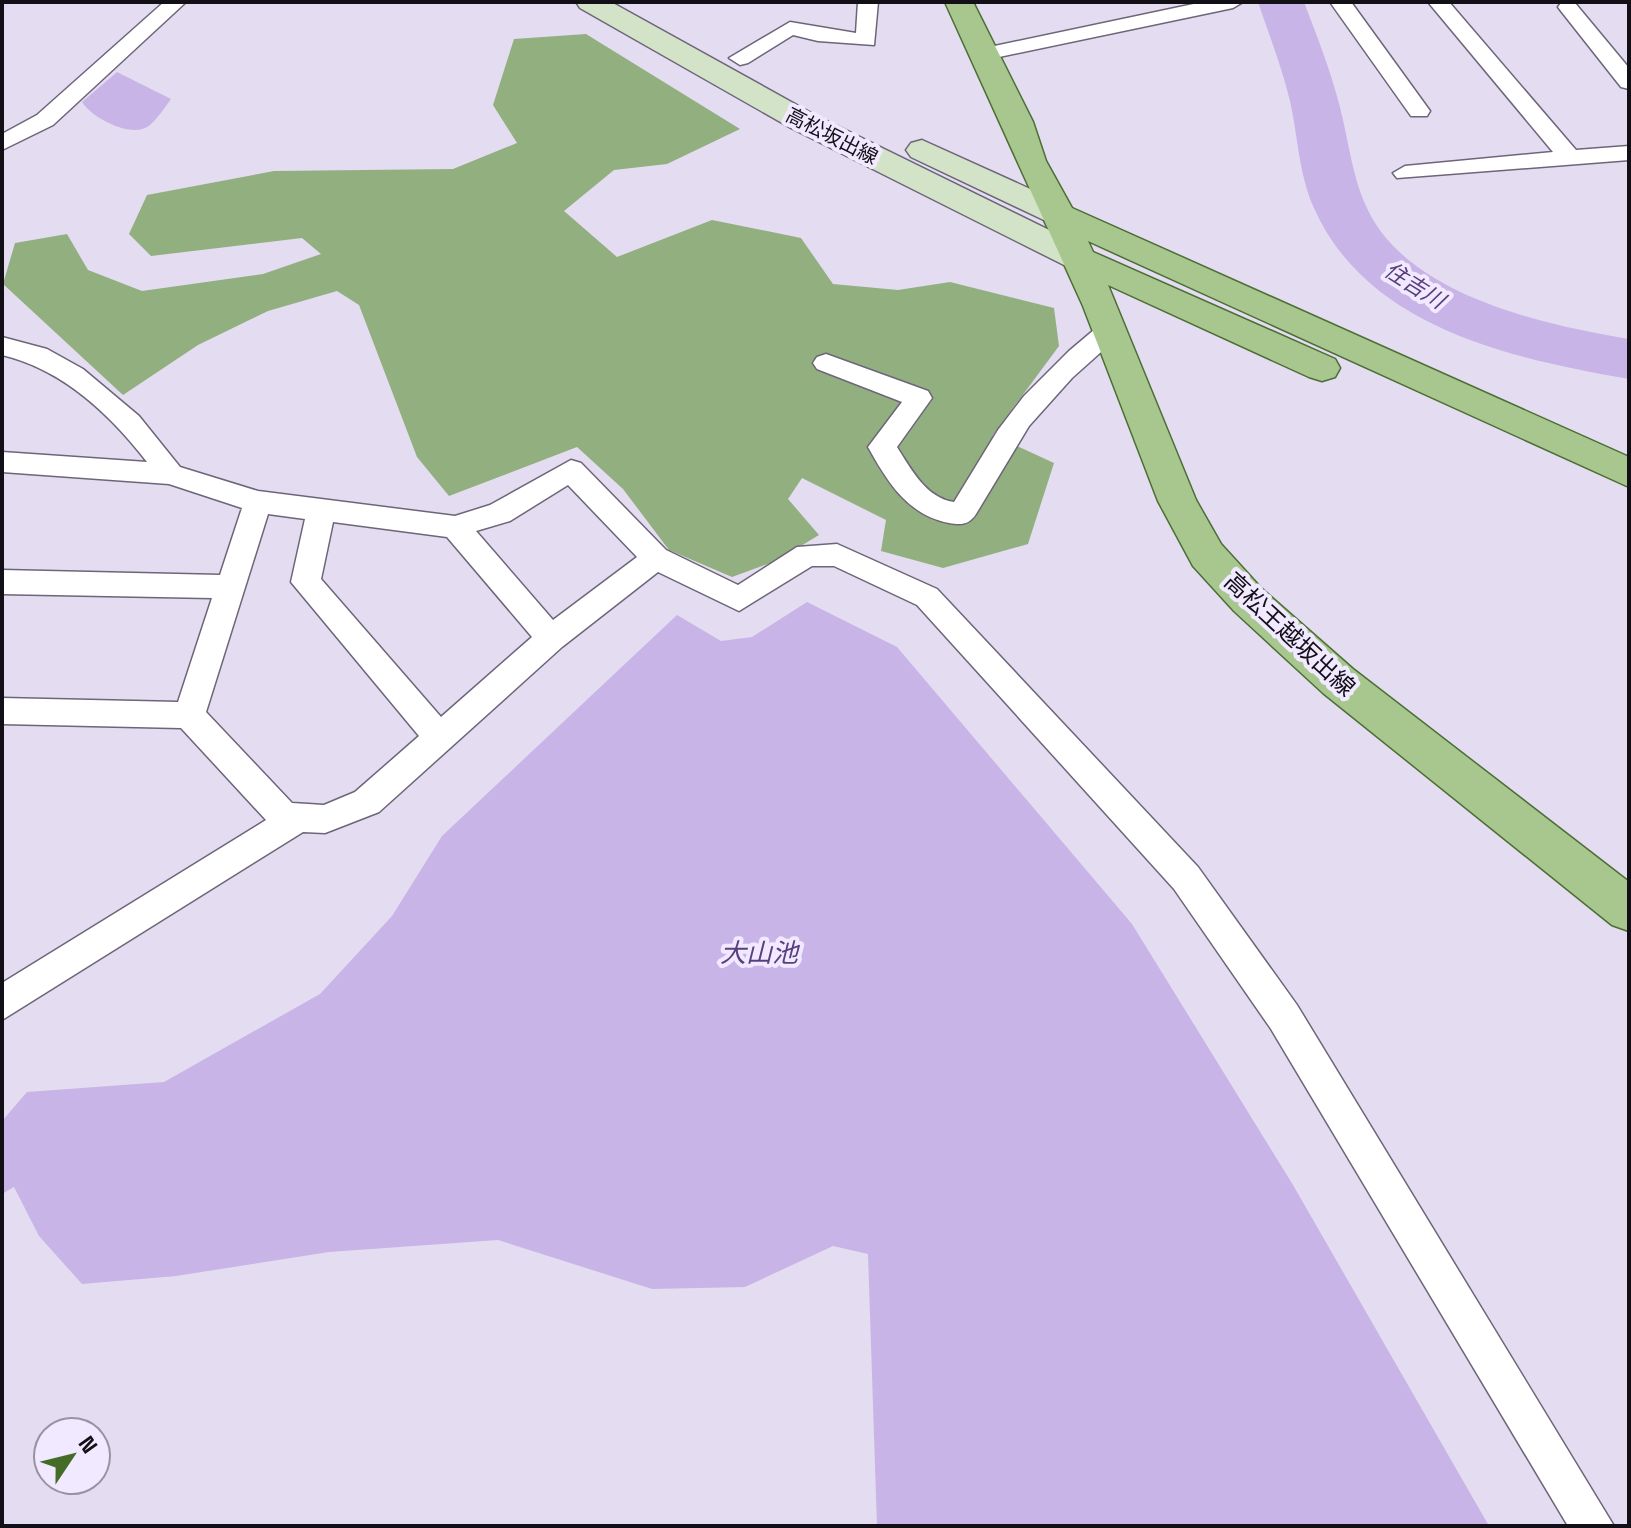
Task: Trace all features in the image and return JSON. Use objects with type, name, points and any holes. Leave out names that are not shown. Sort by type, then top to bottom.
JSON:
[{"type":"main road","name":"高松坂出線","points":[[590,2],[802,121],[1080,259]]},
{"type":"main road","name":"高松坂出線","points":[[640,2],[740,58],[1060,215]]},
{"type":"main road","name":"高松王越坂出線","points":[[959,2],[1017,122],[1030,161],[1080,259],[1177,501],[1207,555],[1248,600],[1338,681],[1629,910]]},
{"type":"main road","points":[[1060,215],[1629,473]]},
{"type":"main road","points":[[1080,259],[1629,505]]},
{"type":"street","points":[[2,143],[45,120],[176,2]]},
{"type":"street","points":[[740,58],[790,28],[818,35],[866,40],[868,2]]},
{"type":"street","points":[[985,54],[1233,2]]},
{"type":"street","points":[[1340,2],[1419,111]]},
{"type":"street","points":[[1438,2],[1570,158]]},
{"type":"street","points":[[1568,7],[1629,82]]},
{"type":"street","points":[[1405,173],[1629,153]]},
{"type":"street","points":[[826,363],[919,398],[882,447],[917,498],[941,513],[961,514],[976,495],[997,453],[1067,364],[1110,330]]},
{"type":"street","points":[[2,346],[37,355],[76,376],[158,453],[170,474]]},
{"type":"street","points":[[2,462],[170,474],[258,502],[455,527],[500,513],[571,470],[656,558],[739,599],[807,555],[837,555],[927,597],[1186,878],[1284,1017],[1592,1526]]},
{"type":"street","points":[[189,715],[258,502]]},
{"type":"street","points":[[321,510],[306,582],[439,737]]},
{"type":"street","points":[[455,527],[551,638]]},
{"type":"street","points":[[2,711],[189,715],[284,817],[325,819],[367,802],[551,638],[656,558]]},
{"type":"street","points":[[2,582],[231,587]]},
{"type":"street","points":[[2,1003],[298,818]]},
{"type":"green space","points":[[586,34],[740,129],[667,164],[614,170],[564,211],[617,257],[712,220],[801,238],[833,284],[898,290],[950,282],[1054,308],[1059,346],[993,435],[1054,463],[1028,544],[943,568],[881,551],[886,520],[802,478],[788,499],[819,535],[776,561],[732,577],[669,550],[623,489],[577,447],[449,496],[417,457],[359,305],[337,291],[268,311],[198,345],[123,395],[3,284],[15,243],[67,234],[88,270],[142,291],[263,274],[321,254],[302,238],[151,256],[129,234],[147,195],[274,171],[453,169],[517,143],[493,105],[514,39]]},
{"type":"water","points":[[117,72],[171,99],[153,122],[143,129],[124,129],[113,125],[94,114],[82,102]]},
{"type":"water","name":"大山池","points":[[807,602],[897,647],[1132,924],[1293,1185],[1489,1526],[877,1526],[868,1254],[833,1246],[745,1287],[652,1289],[498,1240],[329,1252],[176,1276],[82,1284],[39,1236],[14,1187],[2,1194],[2,1121],[27,1092],[164,1082],[320,994],[392,916],[442,836],[677,615],[721,641],[752,637]]},
{"type":"waterway","name":"住吉川","points":[[1281,2],[1311,88],[1326,163],[1340,208],[1372,254],[1401,281],[1472,320],[1551,344],[1629,359]]}]
